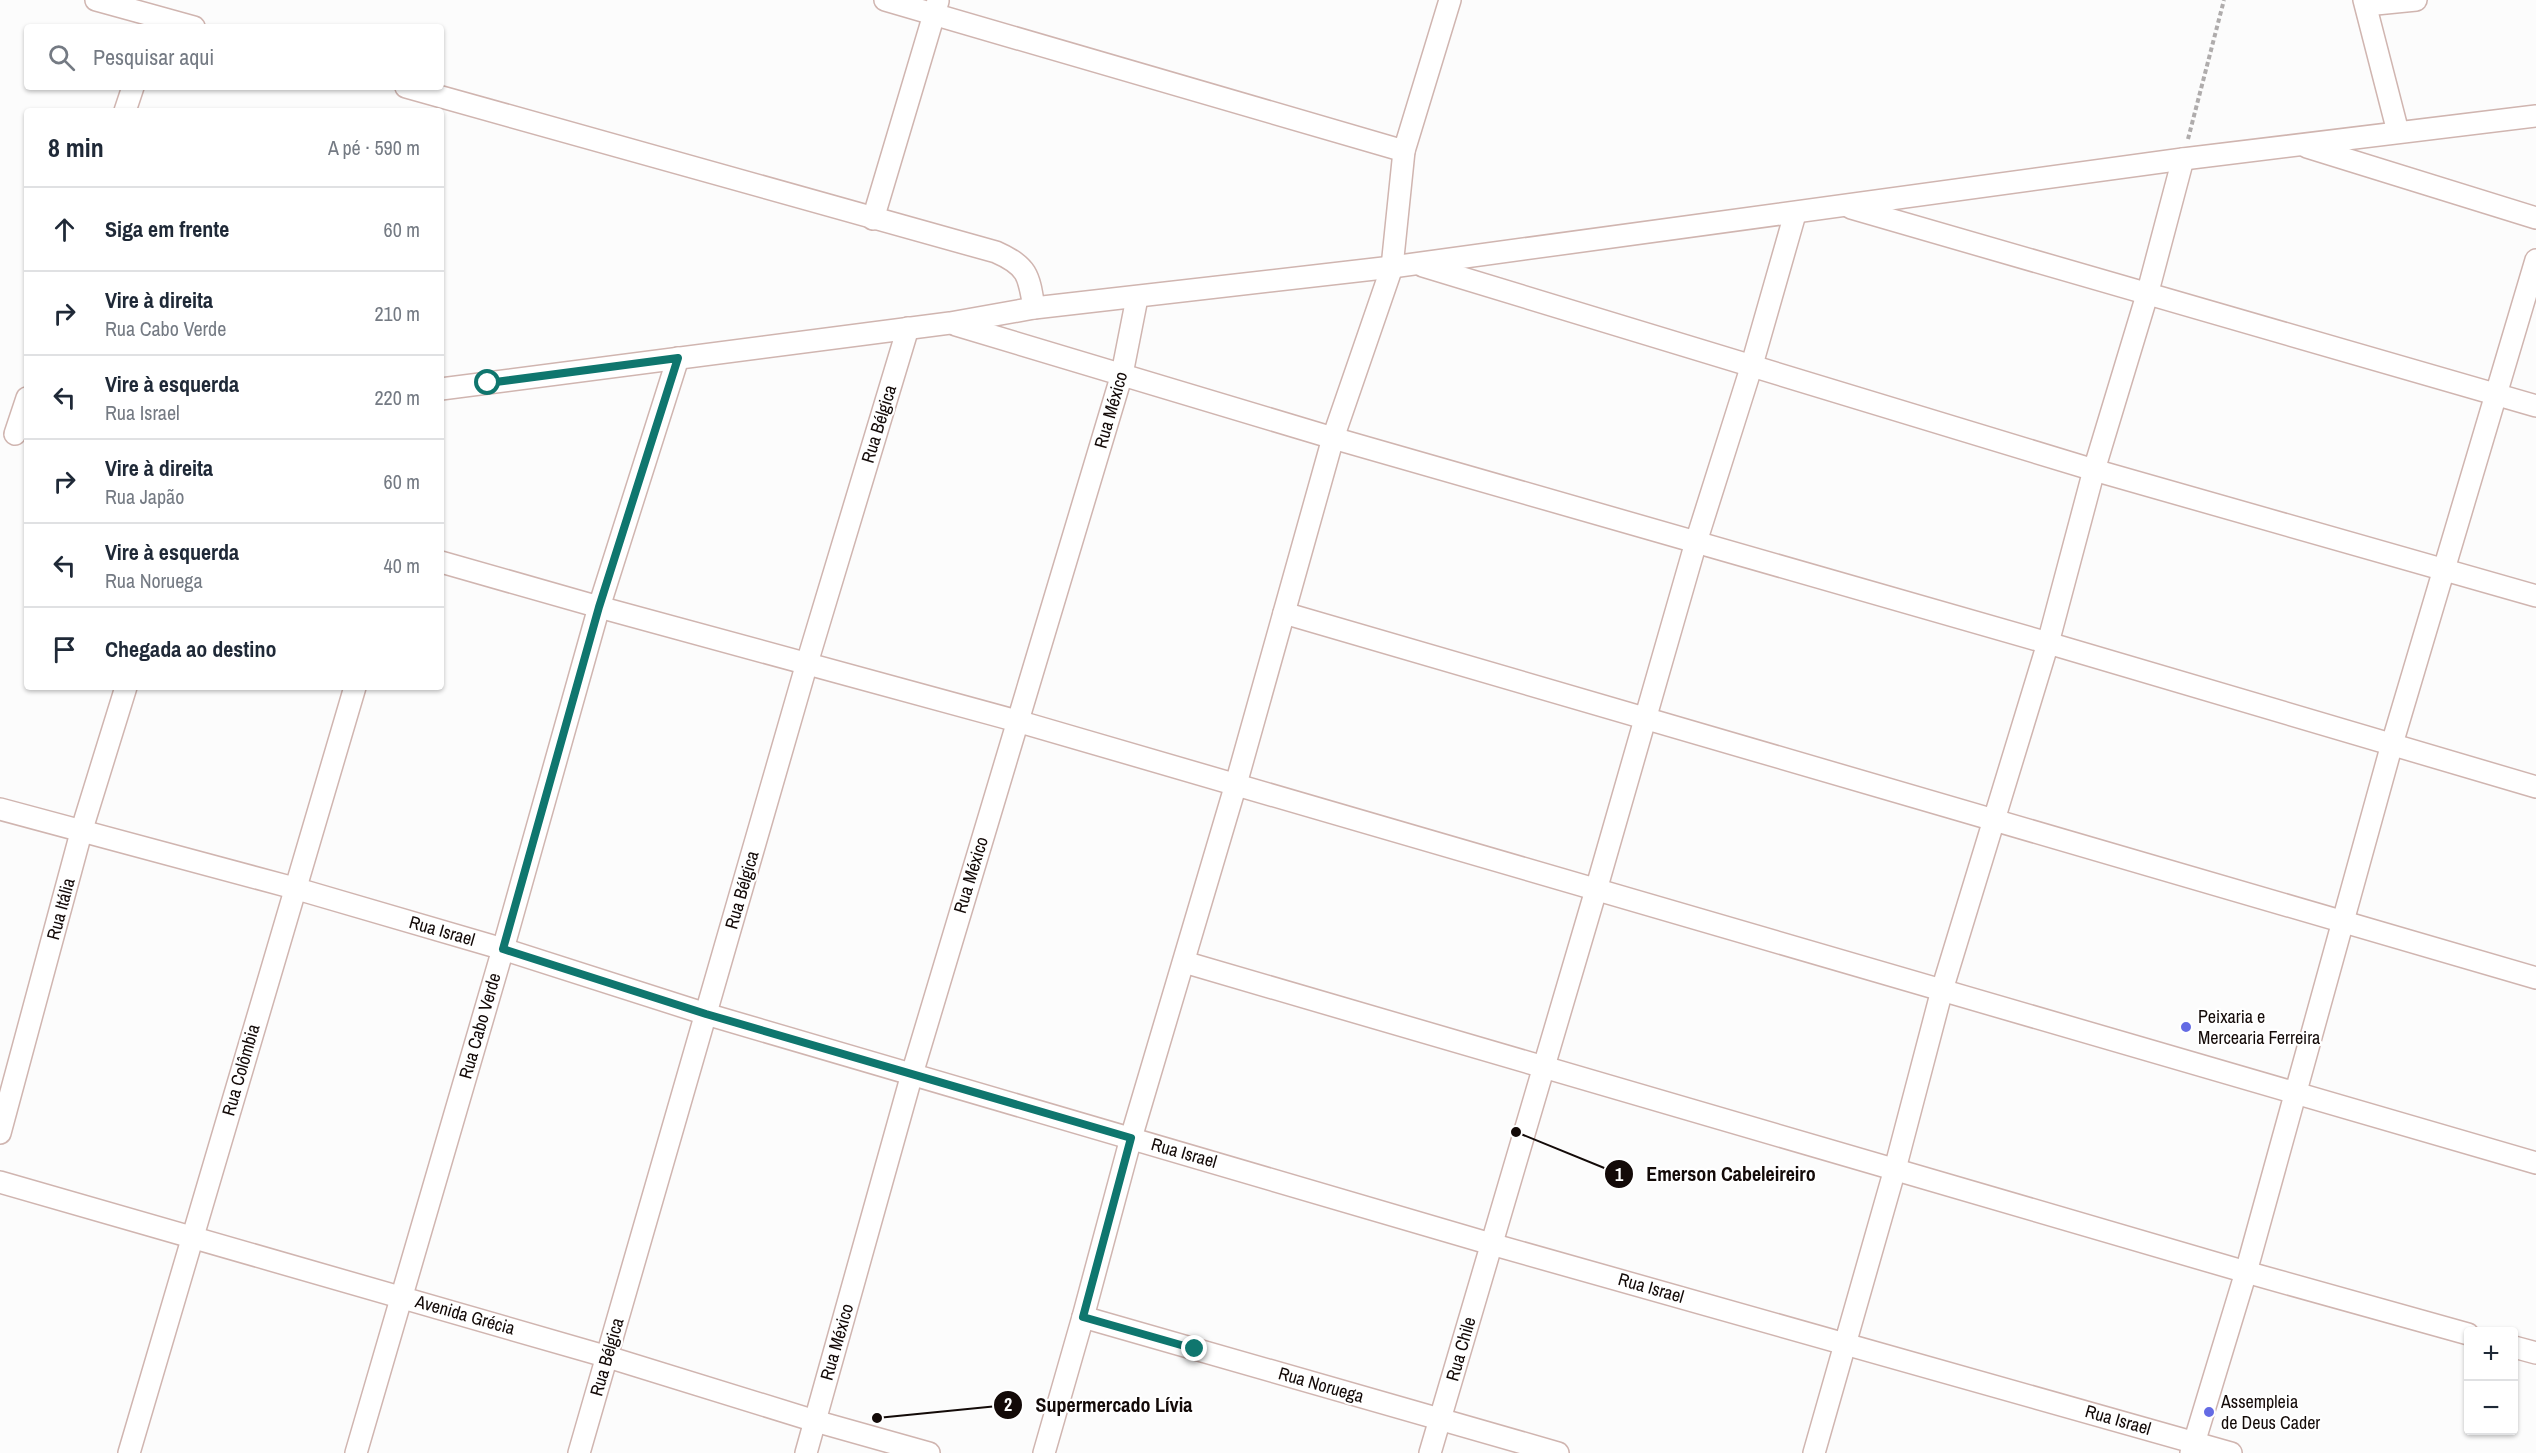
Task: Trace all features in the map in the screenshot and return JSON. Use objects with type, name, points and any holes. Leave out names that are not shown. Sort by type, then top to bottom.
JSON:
[{"type":"street","points":[[96,0],[158,14],[186,24]]},
{"type":"street","points":[[885,0],[936,7],[1404,151]]},
{"type":"street","points":[[1044,1453],[1131,1138],[1236,784],[1333,438],[1392,267],[1404,151],[1450,0]]},
{"type":"street","points":[[2398,132],[2365,3],[2416,0]]},
{"type":"street","points":[[873,219],[936,7]]},
{"type":"street","points":[[126,108],[132,90]]},
{"type":"street","points":[[417,90],[996,252],[1015,260],[1026,272],[1034,308]]},
{"type":"street","points":[[444,389],[950,323],[1034,308],[1137,298],[1416,264],[1795,214],[1842,205],[2183,159],[2536,116]]},
{"type":"street","points":[[2301,145],[2536,218]]},
{"type":"street","points":[[1814,1453],[1895,1169],[1942,990],[2048,643],[2094,470],[2146,295],[2183,159]]},
{"type":"street","points":[[1842,205],[2146,295],[2536,406]]},
{"type":"street","name":"Rua Chile","points":[[1430,1453],[1696,542],[1751,368],[1795,214]]},
{"type":"street","points":[[2193,1447],[2246,1272],[2392,744],[2446,570],[2536,260]]},
{"type":"street","points":[[1416,264],[1751,368],[2094,470],[2536,596]]},
{"type":"street","name":"Rua México","points":[[806,1453],[912,1074],[1122,374],[1137,298]]},
{"type":"street","points":[[950,323],[1333,438],[2048,643],[2536,787]]},
{"type":"street","name":"Rua Bélgica","points":[[579,1453],[807,663],[908,328]]},
{"type":"street","name":"Rua Cabo Verde","points":[[356,1453],[503,949],[599,607],[678,358]]},
{"type":"street","points":[[14,434],[24,406]]},
{"type":"street","points":[[444,563],[1017,721],[2536,1162]]},
{"type":"street","points":[[1284,613],[2344,920],[2536,978]]},
{"type":"street","name":"Rua Itália","points":[[0,1133],[82,829],[125,690]]},
{"type":"street","name":"Rua Colômbia","points":[[129,1453],[354,690]]},
{"type":"street","name":"Rua Israel","points":[[0,809],[82,829],[294,888],[503,949],[706,1014],[1491,1244],[1845,1342],[2193,1447],[2231,1453]]},
{"type":"street","points":[[1184,962],[2246,1272],[2464,1333]]},
{"type":"street","name":"Avenida Grécia","points":[[0,1182],[608,1357],[815,1421],[929,1453]]},
{"type":"street","name":"Rua Noruega","points":[[1083,1317],[1558,1453]]},
{"type":"street","points":[[2518,1348],[2536,1353]]},
{"type":"path","points":[[2183,159],[2224,0]]},
{"type":"place","name":"Peixaria e Mercearia Ferreira","points":[[2186,1027]]},
{"type":"place","name":"Emerson Cabeleireiro","points":[[1516,1132]]},
{"type":"place","name":"Assempleia de Deus Cader","points":[[2209,1412]]},
{"type":"place","name":"Supermercado Lívia","points":[[877,1418]]},
{"type":"route","points":[[488,383],[678,358],[599,607],[503,949],[706,1014],[1131,1138],[1083,1317],[1195,1349]]}]
